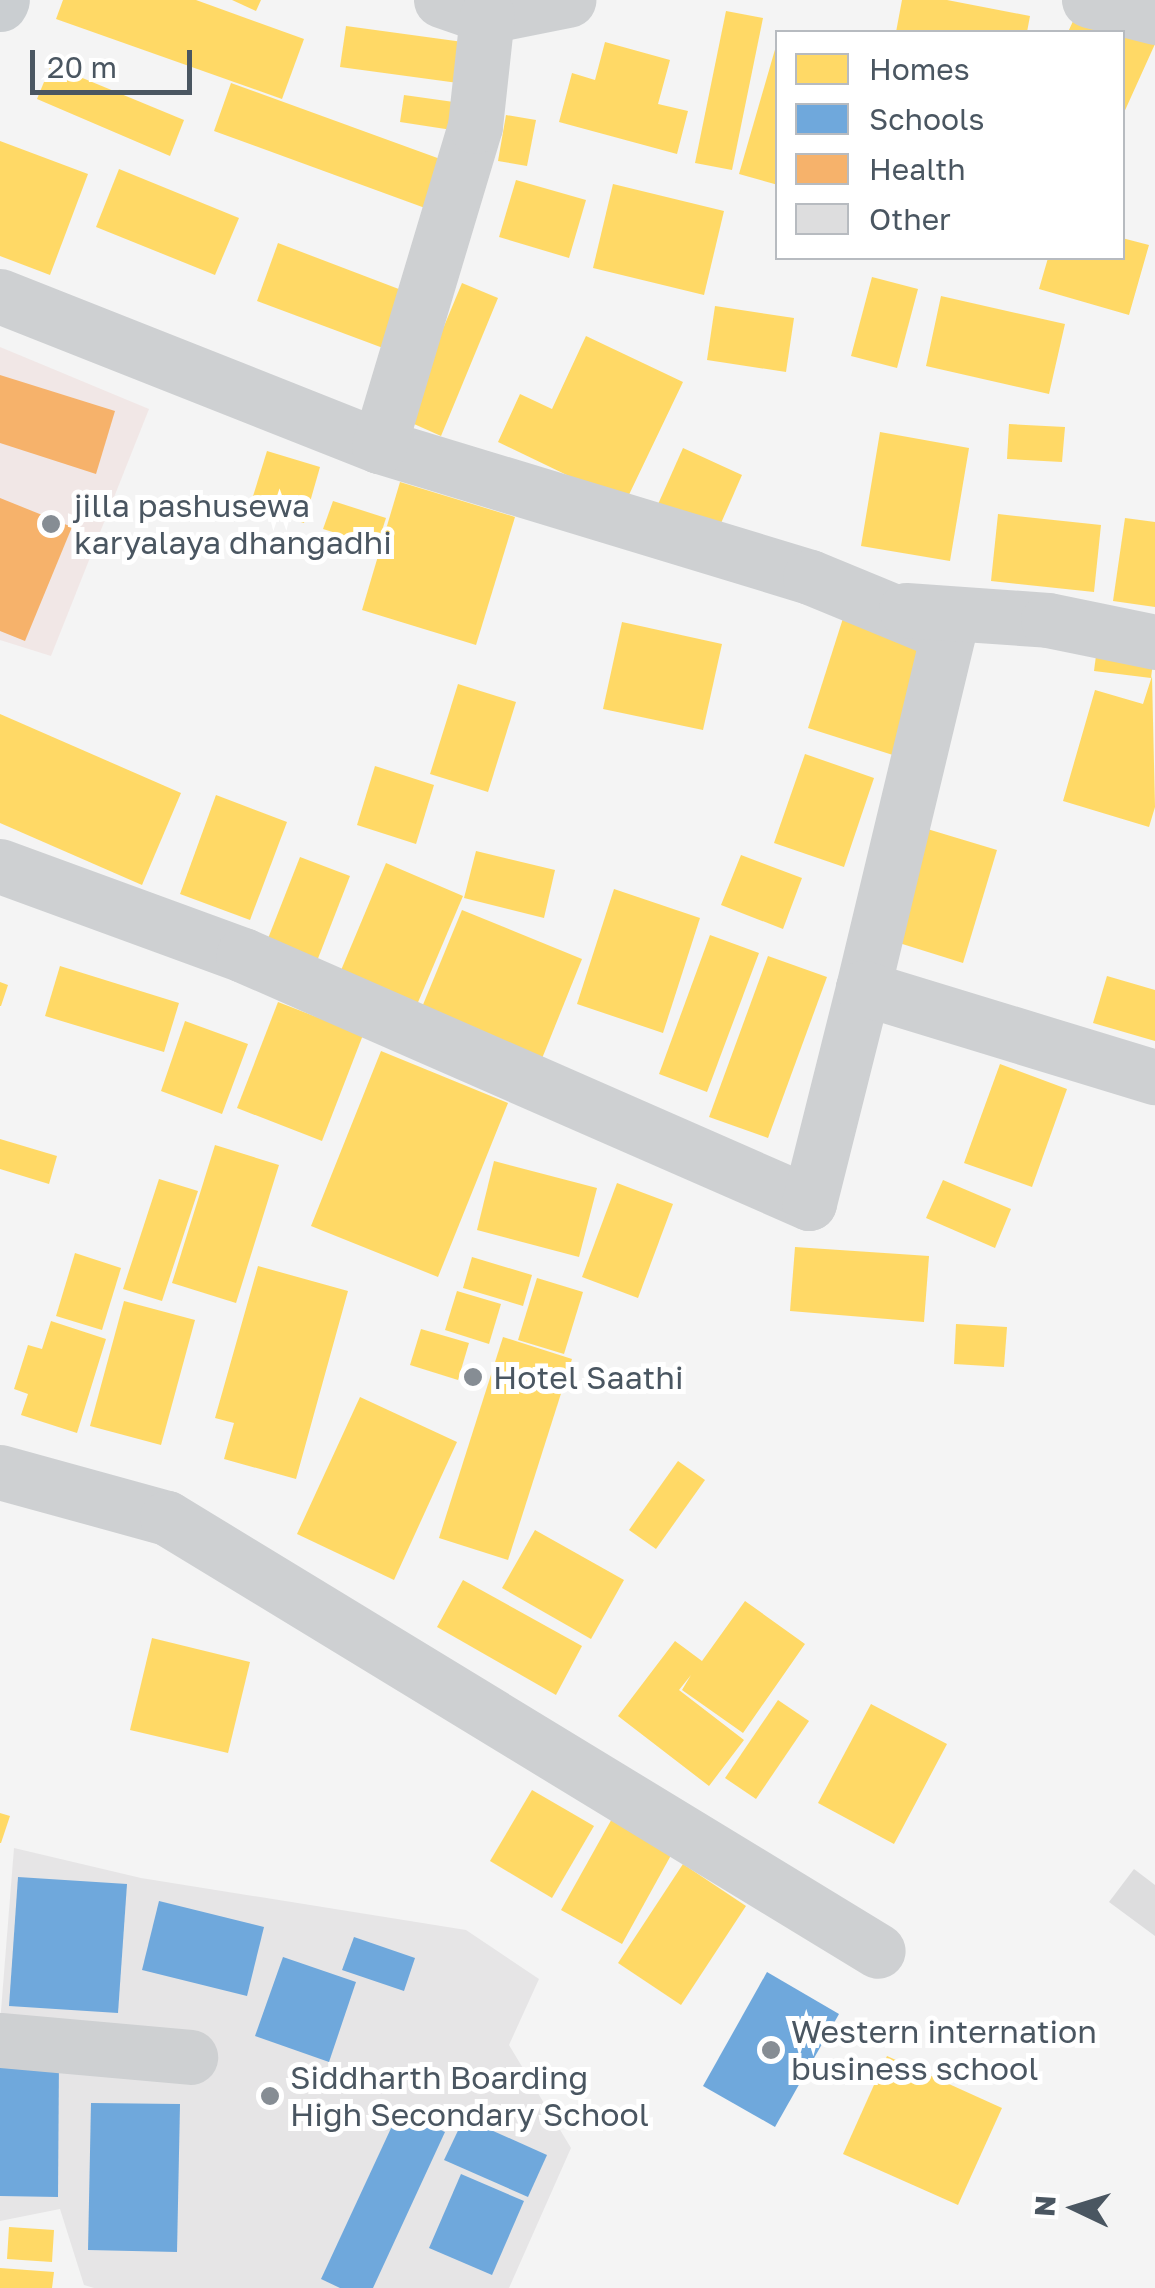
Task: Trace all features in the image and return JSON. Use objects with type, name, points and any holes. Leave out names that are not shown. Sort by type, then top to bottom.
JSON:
[{"type":"street","points":[[379,446],[475,126],[464,8],[568,0]]},
{"type":"street","points":[[1089,0],[1155,17]]},
{"type":"street","points":[[0,296],[379,446],[810,578],[948,634],[808,1203],[243,955],[0,866]]},
{"type":"street","points":[[884,608],[1048,620],[1155,642]]},
{"type":"street","points":[[863,988],[1155,1077]]},
{"type":"street","points":[[0,1472],[167,1518],[878,1951]]},
{"type":"street","points":[[0,2040],[190,2056]]},
{"type":"shaded area","name":"jilla pashusewa karyalaya dhangadhi","points":[[0,347],[149,409],[51,656],[0,640]]},
{"type":"shaded area","name":"Siddharth Boarding High Secondary School","points":[[14,1848],[141,1878],[466,1930],[539,1979],[509,2045],[571,2148],[509,2288],[94,2288],[84,2285],[60,2209],[0,2221],[0,2023]]},
{"type":"building: Homes","points":[[63,0],[196,0],[304,39],[282,99],[56,19]]},
{"type":"building: Homes","points":[[232,0],[261,0],[256,11]]},
{"type":"building: Homes","points":[[902,0],[947,0],[1030,16],[1027,30],[896,30]]},
{"type":"building: Homes","points":[[1080,6],[1155,44],[1125,110],[1125,30],[1069,30]]},
{"type":"building: Homes","points":[[726,11],[763,18],[732,170],[695,163]]},
{"type":"building: Homes","points":[[346,26],[463,42],[458,83],[340,67]]},
{"type":"building: Homes","points":[[605,42],[670,60],[658,104],[688,111],[677,154],[559,122],[572,73],[595,80]]},
{"type":"building: Homes","points":[[775,49],[775,184],[739,174]]},
{"type":"building: Homes","points":[[51,65],[184,120],[170,156],[37,99]]},
{"type":"building: Homes","points":[[231,83],[443,160],[425,208],[214,131]]},
{"type":"building: Homes","points":[[404,95],[468,104],[465,132],[400,122]]},
{"type":"building: Homes","points":[[506,115],[536,120],[527,166],[498,161]]},
{"type":"building: Homes","points":[[0,141],[88,174],[50,275],[0,256]]},
{"type":"building: Homes","points":[[119,169],[239,218],[215,275],[96,227]]},
{"type":"building: Homes","points":[[516,180],[586,200],[569,258],[499,237]]},
{"type":"building: Homes","points":[[613,184],[724,211],[704,295],[593,268]]},
{"type":"building: Homes","points":[[1125,239],[1149,245],[1129,315],[1039,289],[1047,260],[1125,260]]},
{"type":"building: Homes","points":[[278,243],[404,291],[383,348],[257,301]]},
{"type":"building: Homes","points":[[872,277],[918,289],[897,368],[851,356]]},
{"type":"building: Homes","points":[[462,283],[498,298],[441,436],[405,420]]},
{"type":"building: Homes","points":[[941,296],[1065,324],[1049,394],[926,366]]},
{"type":"building: Homes","points":[[715,306],[794,318],[786,372],[707,360]]},
{"type":"building: Homes","points":[[586,336],[683,382],[625,503],[498,442],[520,394],[552,409]]},
{"type":"building: Homes","points":[[1009,424],[1065,427],[1062,462],[1007,459]]},
{"type":"building: Homes","points":[[880,432],[969,448],[950,561],[861,546]]},
{"type":"building: Homes","points":[[683,448],[742,475],[715,537],[655,511]]},
{"type":"building: Homes","points":[[267,451],[320,467],[304,523],[250,506]]},
{"type":"building: Homes","points":[[400,482],[515,517],[476,645],[362,610]]},
{"type":"building: Homes","points":[[333,501],[386,518],[377,546],[323,529]]},
{"type":"building: Homes","points":[[998,514],[1101,525],[1094,592],[991,581]]},
{"type":"building: Homes","points":[[1125,518],[1155,522],[1155,607],[1113,601]]},
{"type":"building: Homes","points":[[845,612],[932,639],[896,756],[808,728]]},
{"type":"building: Homes","points":[[622,622],[722,644],[703,730],[603,709]]},
{"type":"building: Homes","points":[[1098,640],[1155,647],[1151,678],[1094,671]]},
{"type":"building: Homes","points":[[1152,676],[1155,807],[1149,827],[1063,801],[1095,690],[1143,704]]},
{"type":"building: Homes","points":[[458,684],[516,702],[488,792],[430,774]]},
{"type":"building: Homes","points":[[0,714],[181,793],[142,885],[0,823]]},
{"type":"building: Homes","points":[[805,754],[874,778],[844,867],[774,843]]},
{"type":"building: Homes","points":[[375,766],[434,785],[416,844],[357,825]]},
{"type":"building: Homes","points":[[216,795],[287,822],[250,920],[180,894]]},
{"type":"building: Homes","points":[[914,825],[997,850],[963,963],[880,937]]},
{"type":"building: Homes","points":[[476,851],[555,870],[544,918],[464,898]]},
{"type":"building: Homes","points":[[741,855],[802,878],[783,929],[721,905]]},
{"type":"building: Homes","points":[[300,857],[350,876],[317,961],[267,941]]},
{"type":"building: Homes","points":[[386,863],[463,896],[416,1007],[339,975]]},
{"type":"building: Homes","points":[[614,889],[700,918],[663,1033],[577,1004]]},
{"type":"building: Homes","points":[[462,910],[582,959],[541,1061],[420,1012]]},
{"type":"building: Homes","points":[[710,935],[759,953],[707,1092],[659,1074]]},
{"type":"building: Homes","points":[[768,956],[827,977],[768,1138],[709,1117]]},
{"type":"building: Homes","points":[[60,966],[179,1003],[164,1052],[45,1016]]},
{"type":"building: Homes","points":[[1107,976],[1155,990],[1155,1041],[1093,1023]]},
{"type":"building: Homes","points":[[0,982],[8,985],[1,1006],[0,1006]]},
{"type":"building: Homes","points":[[278,1002],[363,1035],[322,1141],[237,1108]]},
{"type":"building: Homes","points":[[185,1021],[248,1044],[222,1114],[161,1091]]},
{"type":"building: Homes","points":[[381,1051],[508,1103],[438,1277],[311,1226]]},
{"type":"building: Homes","points":[[1000,1064],[1067,1089],[1032,1187],[964,1163]]},
{"type":"building: Homes","points":[[0,1139],[57,1156],[49,1184],[0,1169]]},
{"type":"building: Homes","points":[[215,1145],[279,1165],[236,1303],[172,1283]]},
{"type":"building: Homes","points":[[494,1161],[597,1188],[579,1257],[477,1230]]},
{"type":"building: Homes","points":[[159,1179],[198,1191],[162,1301],[123,1289]]},
{"type":"building: Homes","points":[[943,1180],[1011,1209],[995,1248],[926,1218]]},
{"type":"building: Homes","points":[[617,1183],[673,1204],[638,1298],[582,1277]]},
{"type":"building: Homes","points":[[795,1247],[929,1256],[924,1322],[790,1311]]},
{"type":"building: Homes","points":[[75,1253],[121,1268],[102,1330],[56,1316]]},
{"type":"building: Homes","points":[[472,1257],[532,1275],[523,1306],[463,1288]]},
{"type":"building: Homes","points":[[258,1266],[348,1291],[296,1479],[224,1459],[234,1423],[215,1418]]},
{"type":"building: Homes","points":[[537,1278],[583,1292],[564,1354],[518,1340]]},
{"type":"building: Homes","points":[[457,1291],[501,1304],[489,1344],[445,1330]]},
{"type":"building: Homes","points":[[124,1301],[195,1320],[161,1445],[90,1426]]},
{"type":"building: Homes","points":[[51,1321],[106,1339],[77,1433],[21,1415],[28,1394],[14,1389],[28,1345],[42,1349]]},
{"type":"building: Homes","points":[[956,1324],[1007,1327],[1004,1367],[954,1364]]},
{"type":"building: Homes","points":[[421,1329],[469,1343],[458,1380],[410,1365]]},
{"type":"building: Homes","points":[[503,1337],[572,1359],[508,1560],[439,1538]]},
{"type":"building: Homes","points":[[360,1397],[457,1442],[394,1580],[297,1534]]},
{"type":"building: Homes","points":[[678,1461],[705,1480],[656,1549],[629,1530]]},
{"type":"building: Homes","points":[[535,1530],[624,1580],[591,1639],[502,1588]]},
{"type":"building: Homes","points":[[463,1580],[582,1646],[556,1695],[437,1627]]},
{"type":"building: Homes","points":[[745,1601],[805,1644],[743,1733],[682,1690],[691,1675],[679,1690],[744,1740],[709,1786],[618,1716],[675,1641],[702,1661]]},
{"type":"building: Homes","points":[[152,1638],[250,1662],[228,1753],[130,1730]]},
{"type":"building: Homes","points":[[778,1700],[809,1721],[756,1799],[725,1778]]},
{"type":"building: Homes","points":[[871,1704],[947,1744],[894,1844],[818,1803]]},
{"type":"building: Homes","points":[[532,1790],[594,1826],[552,1898],[490,1861]]},
{"type":"building: Homes","points":[[0,1813],[10,1816],[1,1843],[0,1843]]},
{"type":"building: Homes","points":[[614,1815],[675,1848],[622,1944],[561,1910]]},
{"type":"building: Homes","points":[[683,1864],[746,1906],[681,2005],[618,1963]]},
{"type":"building: Homes","points":[[887,2056],[1002,2108],[958,2205],[843,2154]]},
{"type":"building: Homes","points":[[9,2227],[54,2230],[52,2262],[7,2259]]},
{"type":"building: Homes","points":[[0,2268],[54,2272],[52,2288],[0,2288]]},
{"type":"building: Schools","points":[[18,1877],[127,1884],[118,2013],[9,2006]]},
{"type":"building: Schools","points":[[159,1901],[264,1927],[247,1996],[142,1970]]},
{"type":"building: Schools","points":[[354,1937],[415,1958],[404,1991],[342,1970]]},
{"type":"building: Schools","points":[[283,1957],[356,1982],[329,2062],[255,2036]]},
{"type":"building: Schools","name":"Western internation business school","points":[[767,1972],[839,2014],[775,2127],[703,2086]]},
{"type":"building: Schools","points":[[0,2057],[59,2058],[58,2197],[0,2196]]},
{"type":"building: Schools","points":[[91,2103],[180,2104],[177,2252],[88,2250]]},
{"type":"building: Schools","points":[[399,2111],[445,2132],[373,2288],[340,2288],[321,2279]]},
{"type":"building: Schools","points":[[464,2118],[547,2155],[528,2197],[444,2160]]},
{"type":"building: Schools","points":[[461,2174],[524,2201],[492,2275],[429,2248]]},
{"type":"building: Health","points":[[0,375],[115,411],[96,474],[0,443]]},
{"type":"building: Health","points":[[0,498],[72,527],[25,641],[0,631]]},
{"type":"building: Other","points":[[1134,1869],[1155,1885],[1155,1936],[1109,1902]]},
{"type":"place","name":"jilla pashusewa karyalaya dhangadhi","points":[[51,524]]},
{"type":"place","name":"Hotel Saathi","points":[[473,1377]]},
{"type":"place","name":"Western internation business school","points":[[771,2050]]},
{"type":"place","name":"Siddharth Boarding High Secondary School","points":[[270,2096]]}]
